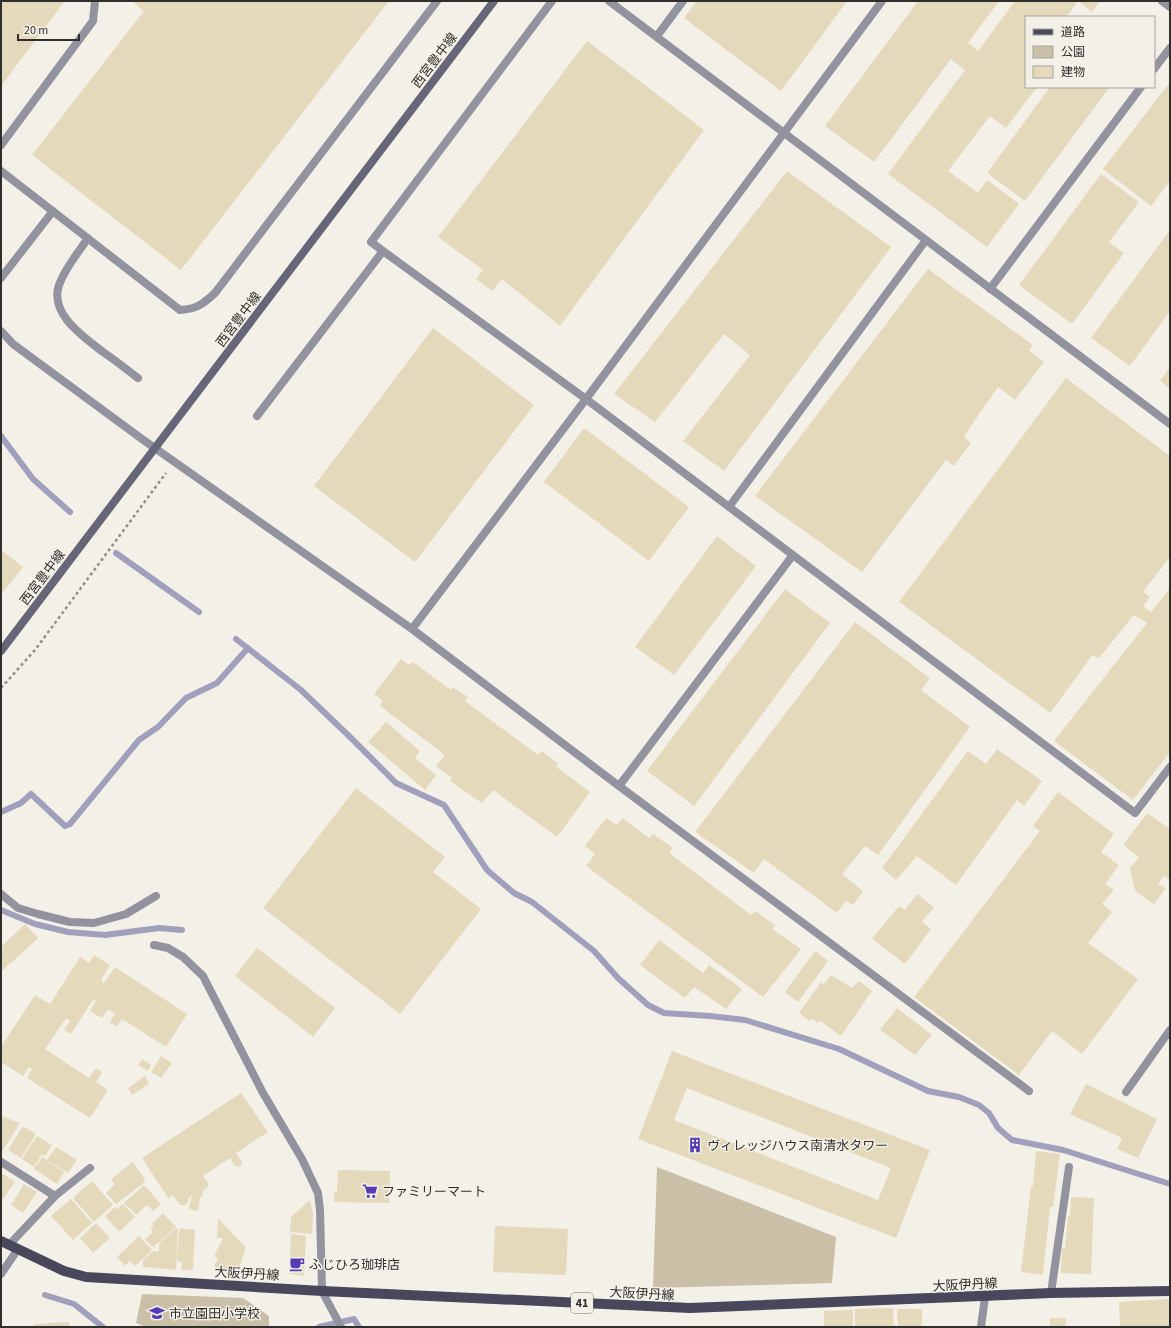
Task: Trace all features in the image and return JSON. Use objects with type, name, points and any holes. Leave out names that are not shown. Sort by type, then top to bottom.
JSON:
[{"type":"main road","name":"西宮豊中線","points":[[1,651],[494,1]]},
{"type":"main road","name":"大阪伊丹線","points":[[10,1245],[64,1271],[86,1277],[322,1291],[690,1308],[984,1297],[1051,1293],[1170,1291]]},
{"type":"street","points":[[1,144],[93,21],[95,1]]},
{"type":"street","points":[[1,171],[180,310],[200,306],[215,293],[437,1]]},
{"type":"street","points":[[552,1],[371,242],[586,399],[1135,813],[1170,767]]},
{"type":"street","points":[[609,1],[1170,424]]},
{"type":"street","points":[[657,36],[683,1]]},
{"type":"street","points":[[412,629],[586,399],[882,1]]},
{"type":"street","points":[[1162,1],[1170,7]]},
{"type":"street","points":[[1155,68],[1170,48]]},
{"type":"street","points":[[990,289],[1140,88]]},
{"type":"street","points":[[1,278],[53,211]]},
{"type":"street","points":[[88,238],[64,274],[58,286],[57,301],[65,318],[80,334],[138,378]]},
{"type":"street","points":[[729,507],[926,240]]},
{"type":"street","points":[[257,416],[383,251]]},
{"type":"street","points":[[1,331],[13,344],[155,448],[412,629],[619,786],[1029,1091]]},
{"type":"street","points":[[619,786],[793,555]]},
{"type":"street","points":[[1,894],[18,908],[70,922],[94,923],[126,914],[156,896]]},
{"type":"street","points":[[154,945],[168,948],[184,957],[203,976],[263,1093],[302,1159],[318,1193],[320,1210],[322,1291],[341,1327]]},
{"type":"street","points":[[1126,1092],[1170,1030]]},
{"type":"street","points":[[1,1162],[56,1196]]},
{"type":"street","points":[[1051,1293],[1069,1167]]},
{"type":"street","points":[[1,1274],[10,1245],[56,1196],[90,1168]]},
{"type":"street","points":[[981,1327],[984,1297]]},
{"type":"path","points":[[1,688],[35,650],[168,470],[178,464]]},
{"type":"green space","points":[[657,1167],[836,1237],[832,1283],[653,1288]]},
{"type":"green space","points":[[142,1294],[243,1298],[269,1316],[269,1327],[146,1327],[136,1323]]},
{"type":"building","points":[[1,1],[65,1],[1,86]]},
{"type":"building","points":[[132,1],[389,1],[181,270],[32,155],[144,11]]},
{"type":"building","points":[[697,1],[847,1],[781,91],[684,18]]},
{"type":"building","points":[[918,1],[999,1],[968,43],[978,51],[1015,1],[1078,1],[1067,16],[1025,16],[1025,88],[1036,88],[1006,128],[990,116],[948,171],[978,193],[987,180],[1019,204],[987,247],[888,174],[965,70],[951,59],[874,162],[825,126]]},
{"type":"building","points":[[1078,1],[1100,1],[1092,12]]},
{"type":"building","points":[[587,41],[704,130],[560,326],[502,279],[492,291],[476,279],[483,270],[438,237]]},
{"type":"building","points":[[1170,82],[1170,181],[1151,206],[1103,169]]},
{"type":"building","points":[[1049,88],[1109,88],[1025,201],[987,173]]},
{"type":"building","points":[[787,171],[891,247],[724,471],[683,441],[750,355],[724,334],[655,422],[614,394]]},
{"type":"building","points":[[1101,174],[1139,202],[1109,242],[1124,253],[1072,324],[1019,285]]},
{"type":"building","points":[[1170,230],[1170,311],[1130,366],[1091,338]]},
{"type":"building","points":[[928,269],[1033,345],[1029,350],[1044,362],[1015,400],[998,387],[964,436],[971,443],[954,466],[946,460],[862,572],[755,496]]},
{"type":"building","points":[[433,328],[534,405],[415,562],[314,486]]},
{"type":"building","points":[[1170,367],[1170,389],[1160,381]]},
{"type":"building","points":[[1066,378],[1170,456],[1170,557],[1143,592],[1150,597],[1143,606],[1151,612],[1170,588],[1170,752],[1133,800],[1054,741],[1147,623],[1134,615],[1099,658],[1092,656],[1050,713],[899,602]]},
{"type":"building","points":[[584,428],[689,507],[649,561],[544,482]]},
{"type":"building","points":[[717,536],[756,566],[674,675],[635,647]]},
{"type":"building","points":[[1,550],[23,567],[1,595]]},
{"type":"building","points":[[785,589],[830,623],[694,806],[647,771]]},
{"type":"building","points":[[855,622],[930,678],[921,690],[970,727],[878,855],[865,846],[842,874],[863,891],[853,905],[846,901],[837,913],[764,859],[754,873],[695,832]]},
{"type":"building","points":[[401,659],[409,665],[413,662],[451,690],[453,687],[468,697],[465,701],[538,755],[541,751],[559,764],[555,766],[590,792],[557,837],[493,790],[482,803],[450,781],[452,778],[436,766],[445,755],[380,706],[383,701],[374,694]]},
{"type":"building","points":[[386,722],[420,751],[415,758],[436,775],[425,790],[368,742]]},
{"type":"building","points":[[997,749],[1042,781],[1024,806],[1017,800],[956,885],[917,856],[896,880],[882,868],[968,751],[986,764]]},
{"type":"building","points":[[356,788],[445,857],[433,872],[481,909],[400,1014],[263,908]]},
{"type":"building","points":[[1058,792],[1114,834],[1101,852],[1119,865],[1105,884],[1114,890],[1102,904],[1112,912],[1088,943],[1138,979],[1082,1054],[1052,1031],[1019,1075],[914,997],[1040,831],[1033,826]]},
{"type":"building","points":[[1147,813],[1170,829],[1170,880],[1164,876],[1158,884],[1166,888],[1154,904],[1135,891],[1130,868],[1139,857],[1123,845]]},
{"type":"building","points":[[606,818],[617,825],[622,818],[649,838],[653,834],[673,848],[669,853],[751,915],[755,911],[775,925],[772,929],[801,949],[763,997],[586,866],[595,854],[585,846]]},
{"type":"building","points":[[917,894],[934,907],[922,922],[931,929],[905,964],[872,939],[899,906],[905,910]]},
{"type":"building","points":[[25,924],[38,938],[1,972],[1,947]]},
{"type":"building","points":[[659,940],[703,973],[709,965],[742,989],[726,1009],[694,987],[685,998],[640,965]]},
{"type":"building","points":[[257,948],[335,1008],[313,1037],[235,976]]},
{"type":"building","points":[[815,951],[828,961],[798,1002],[785,992]]},
{"type":"building","points":[[94,955],[110,965],[101,980],[104,983],[115,967],[187,1014],[166,1047],[122,1019],[117,1027],[110,1022],[115,1014],[108,1009],[102,1018],[90,1011],[96,1001],[93,1000],[71,1034],[64,1030],[70,1021],[66,1018],[45,1049],[89,1078],[96,1068],[102,1072],[96,1082],[108,1090],[90,1118],[27,1078],[32,1069],[29,1067],[23,1076],[1,1062],[1,1047],[35,995],[50,1004],[80,957],[89,963]]},
{"type":"building","points":[[831,975],[852,988],[859,981],[872,991],[841,1036],[820,1021],[818,1023],[812,1019],[809,1021],[799,1013],[821,982],[824,984]]},
{"type":"building","points":[[897,1008],[932,1035],[915,1055],[880,1030]]},
{"type":"building","name":"ヴィレッジハウス南清水タワー","points":[[672,1051],[930,1150],[896,1238],[638,1139]],"holes":[[[687,1088],[891,1168],[878,1200],[674,1120]]]},
{"type":"building","points":[[161,1056],[172,1063],[161,1078],[151,1072]]},
{"type":"building","points":[[142,1059],[151,1065],[148,1071],[138,1065]]},
{"type":"building","points":[[145,1076],[149,1084],[132,1095],[128,1088]]},
{"type":"building","points":[[1086,1084],[1157,1119],[1138,1158],[1117,1149],[1122,1138],[1070,1114]]},
{"type":"building","points":[[241,1093],[268,1132],[236,1153],[242,1162],[239,1167],[235,1166],[230,1158],[203,1176],[209,1185],[203,1191],[202,1198],[200,1197],[198,1211],[189,1209],[192,1195],[185,1205],[180,1205],[173,1195],[168,1198],[142,1158]]},
{"type":"building","points":[[1,1116],[20,1123],[1,1153]]},
{"type":"building","points":[[23,1126],[36,1134],[21,1158],[8,1150]]},
{"type":"building","points":[[37,1136],[52,1145],[45,1156],[42,1154],[34,1167],[22,1159]]},
{"type":"building","points":[[56,1147],[77,1160],[68,1173],[47,1160]]},
{"type":"building","points":[[1036,1151],[1060,1154],[1053,1207],[1050,1207],[1043,1275],[1021,1272],[1031,1186],[1033,1186]]},
{"type":"building","points":[[42,1157],[64,1172],[57,1184],[34,1169]]},
{"type":"building","points":[[133,1162],[145,1180],[144,1183],[116,1204],[106,1193],[115,1184],[111,1179]]},
{"type":"building","points":[[338,1170],[390,1171],[389,1203],[334,1202],[334,1193],[337,1192]]},
{"type":"building","points":[[3,1174],[15,1182],[2,1200],[1,1176]]},
{"type":"building","points":[[92,1181],[113,1205],[94,1222],[73,1198]]},
{"type":"building","points":[[24,1184],[37,1192],[23,1213],[11,1205]]},
{"type":"building","points":[[144,1185],[161,1204],[153,1211],[147,1205],[136,1215],[124,1203]]},
{"type":"building","points":[[1071,1197],[1094,1198],[1091,1274],[1061,1273],[1062,1248],[1065,1248],[1068,1216],[1070,1216]]},
{"type":"building","points":[[71,1199],[92,1223],[73,1240],[51,1216]]},
{"type":"building","points":[[310,1200],[313,1213],[312,1234],[290,1232],[291,1217]]},
{"type":"building","points":[[123,1204],[135,1217],[119,1232],[105,1216],[115,1207],[117,1209]]},
{"type":"building","points":[[163,1213],[176,1227],[153,1247],[145,1239],[153,1232],[150,1229],[154,1226],[152,1224]]},
{"type":"building","points":[[218,1218],[246,1248],[237,1273],[227,1272],[214,1266],[218,1258],[214,1256],[223,1239],[217,1237]]},
{"type":"building","points":[[96,1223],[110,1238],[93,1253],[80,1238]]},
{"type":"building","points":[[495,1226],[568,1229],[566,1275],[493,1272]]},
{"type":"building","points":[[176,1228],[178,1229],[176,1270],[143,1267],[143,1260],[153,1251],[159,1251],[159,1243]]},
{"type":"building","points":[[180,1228],[195,1230],[193,1270],[181,1270],[182,1262],[177,1261]]},
{"type":"building","points":[[291,1234],[306,1236],[304,1276],[289,1274]]},
{"type":"building","points":[[139,1236],[152,1250],[135,1266],[130,1261],[125,1266],[117,1257]]},
{"type":"building","points":[[1170,1299],[1170,1327],[1120,1327],[1119,1302]]},
{"type":"building","points":[[893,1308],[894,1327],[855,1327],[855,1309]]},
{"type":"building","points":[[897,1309],[922,1309],[922,1327],[898,1327]]},
{"type":"building","points":[[853,1310],[853,1327],[824,1327],[824,1311]]},
{"type":"building","points":[[1050,1318],[1066,1318],[1066,1327],[1050,1327]]},
{"type":"building","points":[[69,1322],[70,1327],[34,1327],[34,1324]]},
{"type":"waterway","points":[[1,436],[33,479],[70,512]]},
{"type":"waterway","points":[[116,553],[199,612]]},
{"type":"waterway","points":[[236,639],[301,690],[396,783],[444,805],[487,870],[514,893],[532,902],[594,951],[618,978],[648,1005],[664,1013],[745,1020],[839,1049],[928,1091],[959,1097],[979,1105],[989,1113],[998,1128],[1012,1140],[1063,1150],[1170,1184]]},
{"type":"waterway","points":[[1,812],[21,803],[31,794],[65,826],[70,824],[139,740],[158,727],[186,698],[217,683],[248,648]]},
{"type":"waterway","points":[[1,910],[35,924],[68,932],[105,935],[159,928],[182,930]]},
{"type":"waterway","points":[[45,1295],[74,1304],[103,1327]]},
{"type":"waterway","points":[[319,1327],[354,1319],[359,1327]]},
{"type":"place","name":"ヴィレッジハウス南清水タワー","points":[[695,1145]]},
{"type":"place","name":"ファミリーマート","points":[[370,1191]]},
{"type":"place","name":"ふじひろ珈琲店","points":[[297,1264]]},
{"type":"place","name":"市立園田小学校","points":[[157,1313]]}]
